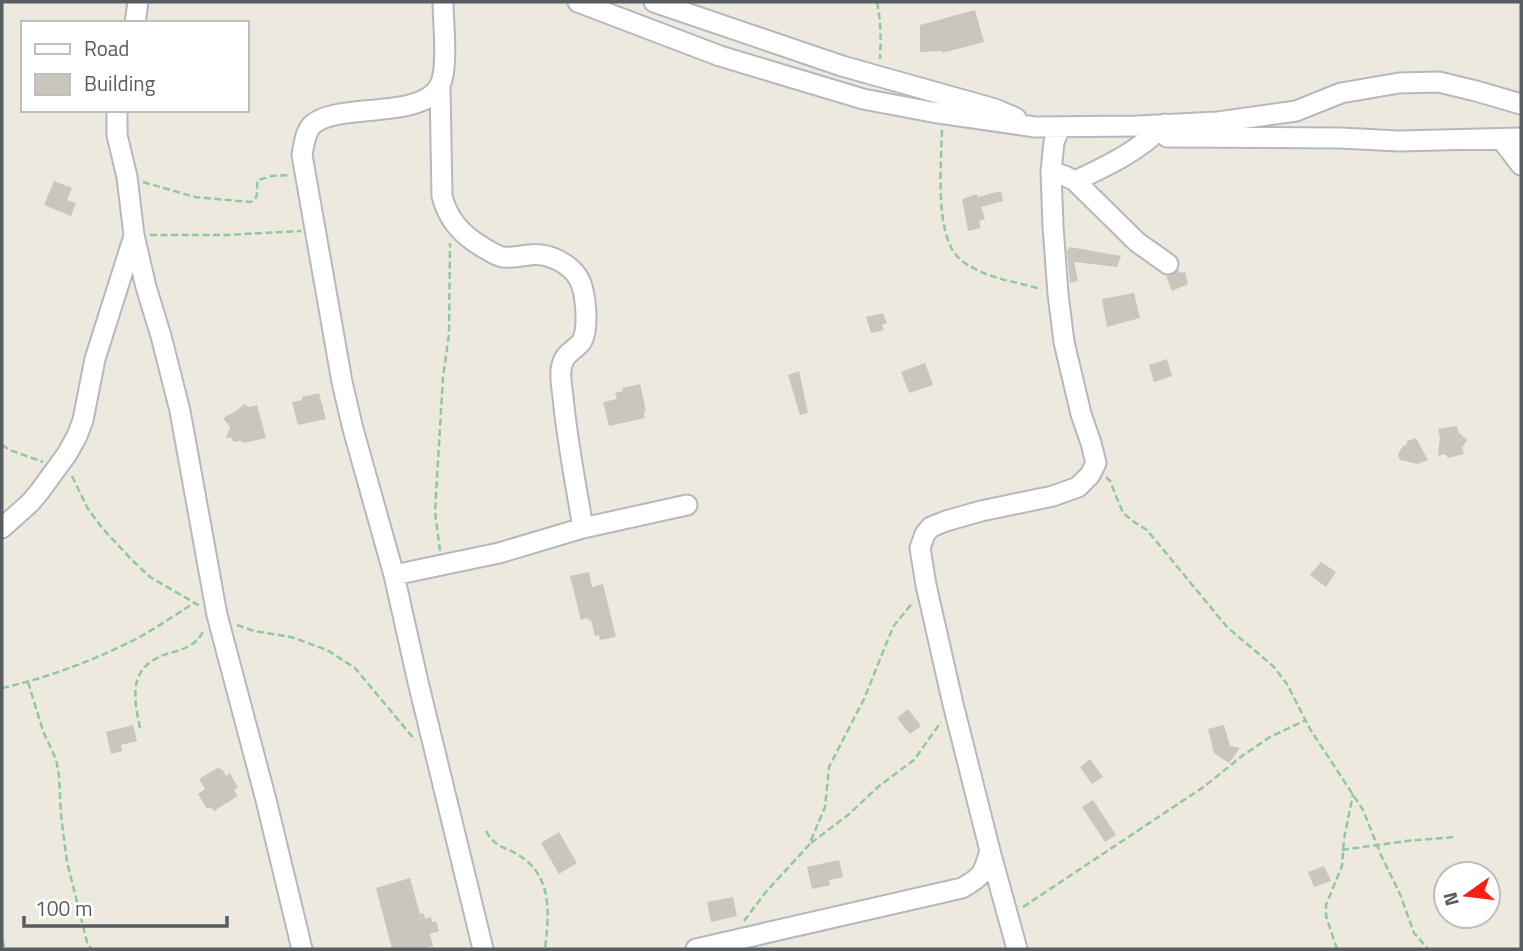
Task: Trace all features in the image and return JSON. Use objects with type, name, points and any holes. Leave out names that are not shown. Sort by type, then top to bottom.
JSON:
[{"type":"street","points":[[135,21],[138,2]]},
{"type":"street","points":[[443,2],[440,158],[442,195],[449,216],[461,232],[498,256],[513,258],[532,254],[554,258],[570,266],[580,281],[586,325],[581,342],[568,353],[561,366],[566,433],[583,528]]},
{"type":"street","points":[[578,2],[720,56],[863,99],[942,114],[1035,127]]},
{"type":"street","points":[[654,2],[876,76],[995,109],[1057,135],[1159,130],[1296,111],[1341,93],[1399,83],[1439,82],[1521,104]]},
{"type":"street","points":[[440,86],[429,98],[412,104],[320,119],[311,126],[305,137],[302,155],[342,382],[394,575],[483,949]]},
{"type":"street","points":[[117,112],[117,135],[127,177],[134,235],[180,411],[215,614],[266,800],[302,949]]},
{"type":"street","points":[[1075,181],[1116,160],[1159,130],[1399,141],[1521,138]]},
{"type":"street","points":[[1017,949],[953,704],[920,548],[931,527],[981,511],[1053,496],[1078,487],[1090,475],[1096,463],[1064,342],[1058,294],[1051,172],[1057,135]]},
{"type":"street","points":[[1501,139],[1521,165]]},
{"type":"street","points":[[1051,172],[1075,181],[1137,242],[1168,264]]},
{"type":"street","points":[[2,528],[30,503],[77,436],[83,420],[95,359],[134,235]]},
{"type":"street","points":[[394,575],[499,553],[583,528],[687,505]]},
{"type":"street","points":[[696,949],[962,888],[978,879],[985,869],[990,851]]},
{"type":"path","points":[[876,76],[881,39],[877,2]]},
{"type":"path","points":[[942,114],[940,194],[949,242],[956,256],[972,267],[997,277],[1058,294]]},
{"type":"path","points":[[127,177],[195,197],[250,202],[257,197],[258,180],[272,176],[304,174]]},
{"type":"path","points":[[442,565],[435,512],[443,377],[449,334],[449,216]]},
{"type":"path","points":[[134,235],[225,235],[314,230]]},
{"type":"path","points":[[2,444],[10,450],[59,464],[76,482],[88,509],[103,529],[150,577],[236,624],[254,631],[291,637],[327,650],[355,668],[419,745]]},
{"type":"path","points":[[1096,463],[1110,481],[1124,513],[1147,530],[1227,627],[1273,666],[1287,684],[1310,729],[1363,810],[1381,855],[1401,894],[1413,933],[1428,949]]},
{"type":"path","points":[[809,845],[825,807],[829,767],[864,699],[893,627],[926,585]]},
{"type":"path","points":[[2,688],[80,664],[136,639],[194,603]]},
{"type":"path","points":[[141,728],[134,696],[139,675],[157,658],[190,646],[202,635],[215,614]]},
{"type":"path","points":[[28,682],[59,776],[67,862],[91,949]]},
{"type":"path","points":[[736,927],[747,918],[765,893],[809,845],[914,760],[953,704]]},
{"type":"path","points":[[1007,917],[1205,786],[1242,756],[1306,720]]},
{"type":"path","points":[[1337,949],[1326,916],[1326,905],[1342,866],[1342,850],[1353,794]]},
{"type":"path","points":[[486,831],[492,842],[518,854],[539,874],[549,914],[545,949]]},
{"type":"path","points":[[1342,850],[1454,837]]},
{"type":"path","points":[[2,940],[5,949]]},
{"type":"building","points":[[975,10],[984,42],[942,53],[920,52],[920,25]]},
{"type":"building","points":[[54,181],[72,188],[67,200],[76,203],[71,216],[44,205]]},
{"type":"building","points":[[1001,191],[1003,201],[981,207],[985,219],[979,221],[981,228],[968,231],[962,199]]},
{"type":"building","points":[[1070,247],[1121,256],[1117,267],[1074,262],[1078,281],[1070,283],[1067,250]]},
{"type":"building","points":[[1178,270],[1180,273],[1185,272],[1188,284],[1172,291],[1166,276]]},
{"type":"building","points":[[1134,293],[1140,318],[1107,327],[1102,299]]},
{"type":"building","points":[[883,313],[887,323],[882,325],[884,330],[871,333],[866,317]]},
{"type":"building","points":[[1167,359],[1172,376],[1154,382],[1149,365]]},
{"type":"building","points":[[925,363],[933,385],[909,393],[901,372]]},
{"type":"building","points":[[799,371],[808,413],[800,415],[788,375]]},
{"type":"building","points":[[640,384],[645,418],[609,426],[603,402],[617,399],[615,393],[623,391],[622,388]]},
{"type":"building","points":[[319,393],[326,419],[298,425],[292,402]]},
{"type":"building","points":[[244,404],[249,407],[257,405],[266,438],[244,443],[226,438],[230,427],[223,418]]},
{"type":"building","points":[[1457,426],[1459,433],[1467,440],[1462,448],[1464,454],[1448,458],[1445,454],[1438,456],[1438,429]]},
{"type":"building","points":[[1416,438],[1428,460],[1418,464],[1400,460],[1398,455],[1402,447],[1407,441]]},
{"type":"building","points":[[1321,562],[1336,572],[1326,587],[1310,575]]},
{"type":"building","points":[[589,572],[592,587],[603,584],[616,637],[600,640],[599,635],[595,636],[591,620],[581,620],[570,576]]},
{"type":"building","points":[[908,709],[921,726],[910,734],[897,718]]},
{"type":"building","points":[[133,725],[137,741],[121,745],[122,751],[111,754],[106,732]]},
{"type":"building","points":[[1224,725],[1230,746],[1240,748],[1229,763],[1214,753],[1208,729]]},
{"type":"building","points":[[1090,759],[1103,777],[1092,784],[1080,767]]},
{"type":"building","points":[[219,767],[226,776],[230,773],[238,788],[234,790],[238,796],[214,811],[211,807],[207,809],[198,794],[205,789],[199,779]]},
{"type":"building","points":[[1093,800],[1116,835],[1105,842],[1082,807]]},
{"type":"building","points":[[559,832],[577,863],[559,874],[541,843]]},
{"type":"building","points":[[839,860],[843,877],[829,880],[830,885],[812,889],[807,867]]},
{"type":"building","points":[[1324,866],[1331,881],[1314,887],[1308,872]]},
{"type":"building","points":[[410,878],[420,914],[424,913],[425,919],[431,917],[432,922],[436,921],[439,931],[430,934],[433,946],[423,949],[392,949],[376,888]]},
{"type":"building","points":[[733,897],[737,916],[711,922],[707,902]]}]
